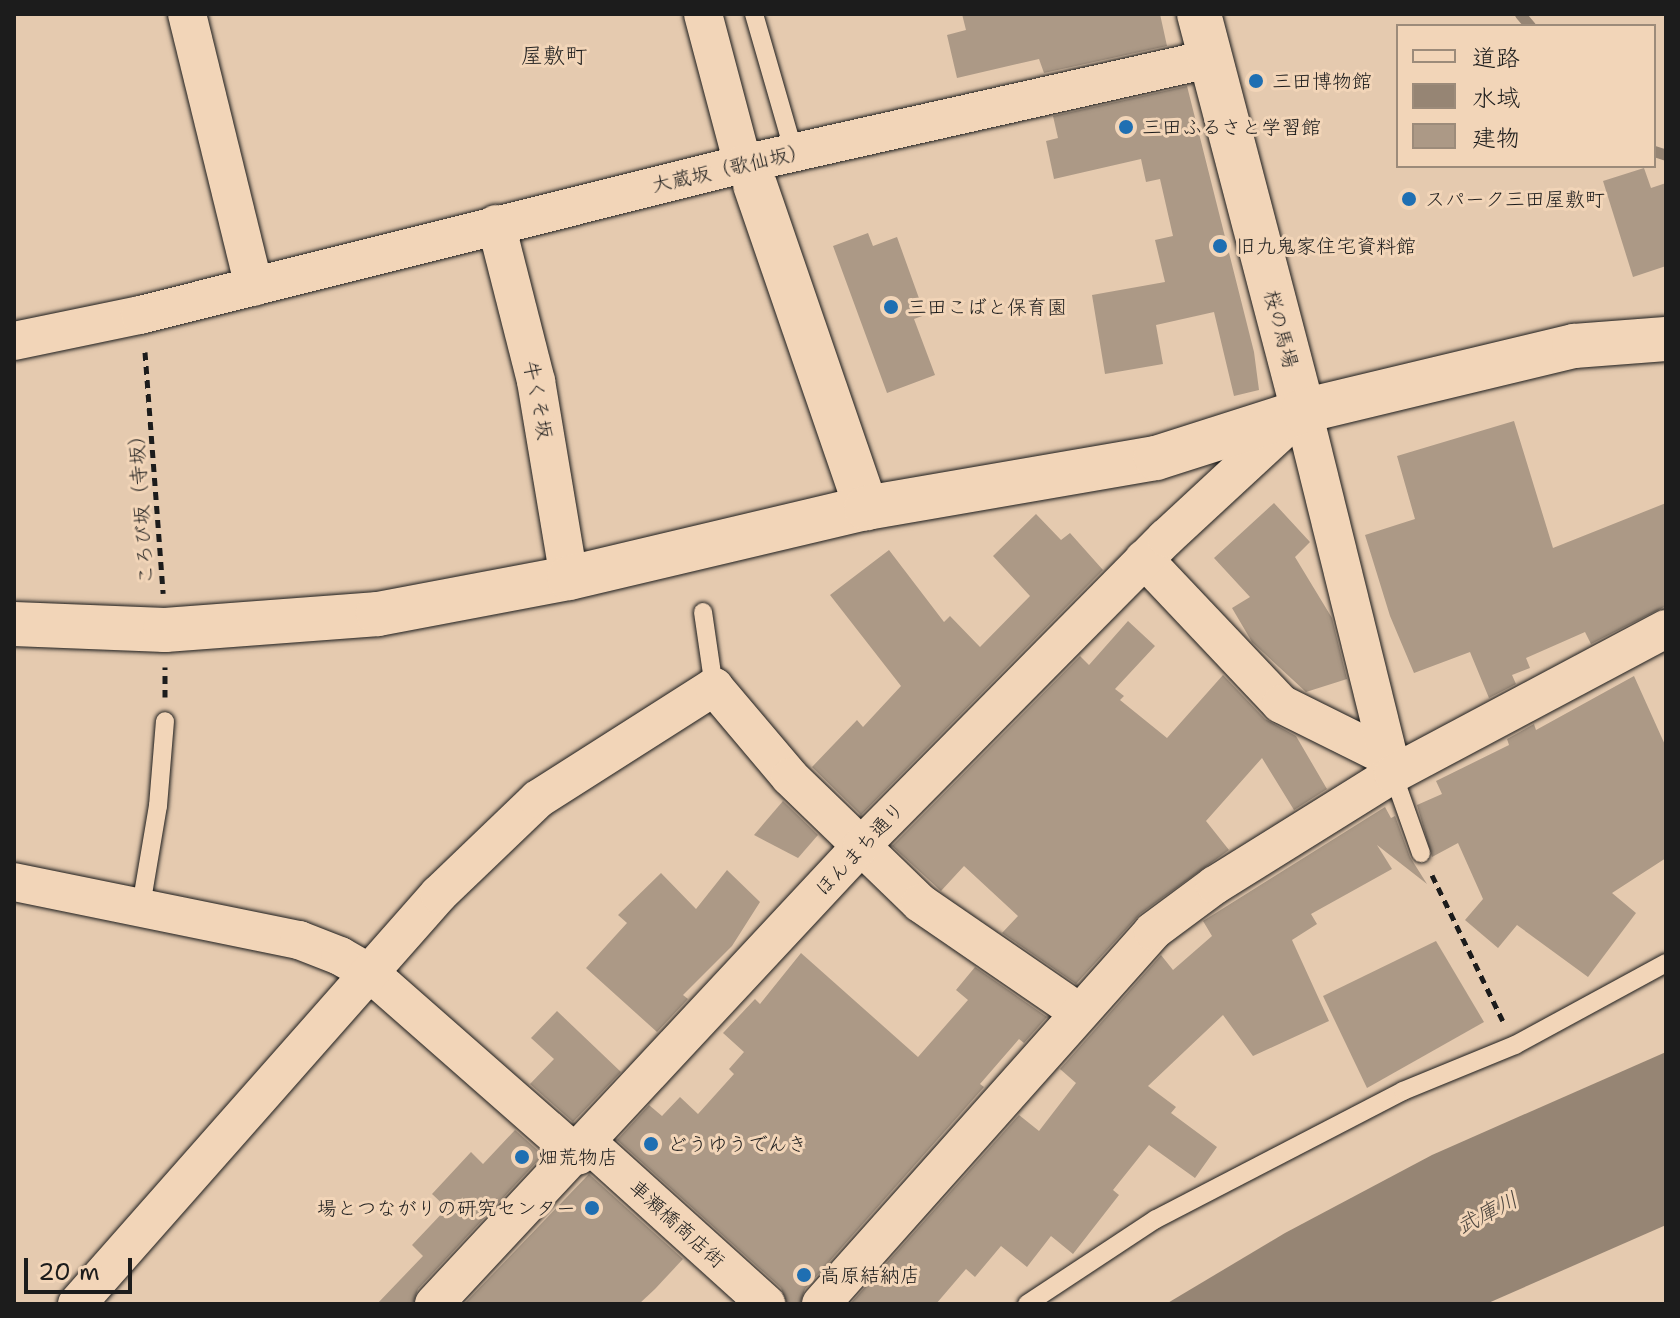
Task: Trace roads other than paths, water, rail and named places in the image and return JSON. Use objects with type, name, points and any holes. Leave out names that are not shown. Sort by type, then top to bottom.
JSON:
[{"type":"street","points":[[187,14],[254,287]]},
{"type":"street","points":[[703,14],[749,175],[866,508]]},
{"type":"street","name":"桜の馬場","points":[[1199,14],[1208,59],[1303,411]]},
{"type":"street","name":"大蔵坂（歌仙坂）","points":[[14,341],[140,315],[496,224],[749,175],[794,153],[1208,59]]},
{"type":"street","name":"牛くそ坂","points":[[496,224],[536,381],[569,578]]},
{"type":"street","points":[[14,624],[165,630],[378,614],[569,578],[866,508],[1156,458],[1303,411],[1574,346],[1666,339]]},
{"type":"street","points":[[1303,411],[1392,766]]},
{"type":"street","name":"ほんまち通り","points":[[434,1304],[583,1150],[862,845],[1144,559],[1303,411]]},
{"type":"street","points":[[1144,559],[1281,704],[1392,766]]},
{"type":"street","points":[[821,1304],[1077,1011],[1153,931],[1215,885],[1392,766],[1666,629]]},
{"type":"street","points":[[77,1304],[439,894],[538,799],[714,687],[790,777],[920,903],[1077,1011]]},
{"type":"street","name":"車瀬橋商店街","points":[[14,882],[299,940],[370,973],[766,1304]]},
{"type":"lane","points":[[754,14],[794,153]]},
{"type":"lane","points":[[703,612],[714,687]]},
{"type":"lane","points":[[141,906],[158,806],[165,721]]},
{"type":"lane","points":[[1392,766],[1421,853]]},
{"type":"lane","points":[[1027,1304],[1156,1219],[1403,1091],[1515,1045],[1666,963]]},
{"type":"water","name":"武庫川","points":[[1666,1052],[1666,1225],[1486,1304],[1166,1304],[1285,1233],[1432,1155]]},
{"type":"waterway","points":[[1520,14],[1528,24]]},
{"type":"waterway","points":[[1656,152],[1666,155]]},
{"type":"place","name":"三田博物館","points":[[1256,81]]},
{"type":"place","name":"三田ふるさと学習館","points":[[1126,127]]},
{"type":"place","name":"スパーク三田屋敷町","points":[[1409,199]]},
{"type":"place","name":"旧九鬼家住宅資料館","points":[[1220,246]]},
{"type":"place","name":"三田こばと保育園","points":[[891,307]]},
{"type":"place","name":"どうゆうでんき","points":[[651,1144]]},
{"type":"place","name":"畑荒物店","points":[[522,1157]]},
{"type":"place","name":"場とつながりの研究センター","points":[[592,1208]]},
{"type":"place","name":"高原結納店","points":[[804,1275]]},
{"type":"district","name":"屋敷町","points":[[554,56]]}]
